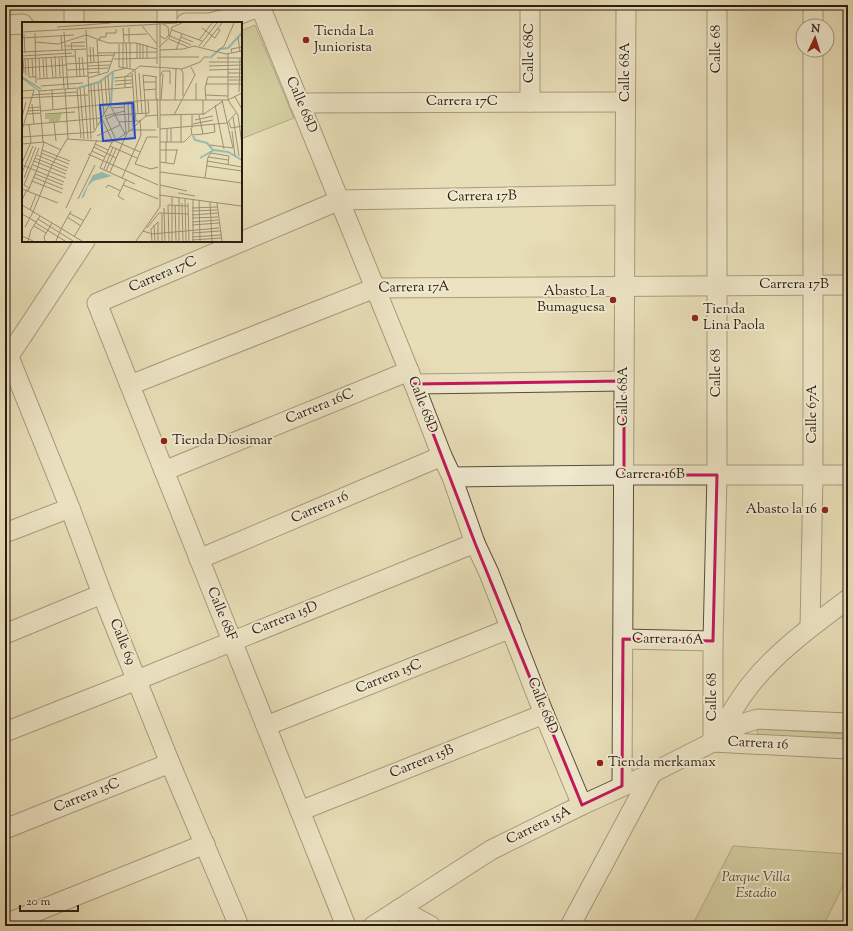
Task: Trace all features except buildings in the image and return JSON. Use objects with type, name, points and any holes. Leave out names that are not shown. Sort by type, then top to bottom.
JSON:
[{"type":"street","points":[[74,5],[74,22]]},
{"type":"street","points":[[167,5],[167,22]]},
{"type":"street","name":"Calle 68C","points":[[530,5],[530,102]]},
{"type":"street","name":"Calle 68A","points":[[622,786],[626,5]]},
{"type":"street","name":"Calle 68","points":[[713,742],[716,475],[717,5]]},
{"type":"street","points":[[813,5],[813,18]]},
{"type":"street","points":[[217,22],[231,20],[257,6]]},
{"type":"street","name":"Calle 68D","points":[[257,6],[300,103],[340,200],[442,456],[452,477],[475,543],[489,573],[544,714],[582,805]]},
{"type":"street","points":[[5,25],[22,24]]},
{"type":"street","name":"Calle 67A","points":[[810,627],[813,475],[813,58]]},
{"type":"street","name":"Carrera 17C","points":[[300,103],[626,102]]},
{"type":"street","name":"Carrera 17B","points":[[340,200],[625,195]]},
{"type":"street","name":"Carrera 17C","points":[[242,242],[340,200]]},
{"type":"street","name":"Carrera 17C","points":[[97,303],[241,242]]},
{"type":"street","points":[[8,356],[79,246]]},
{"type":"street","name":"Carrera 17B","points":[[717,285],[848,285]]},
{"type":"street","name":"Carrera 17A","points":[[130,386],[375,288],[717,285]]},
{"type":"street","name":"Calle 68F","points":[[97,303],[346,926]]},
{"type":"street","name":"Calle 69","points":[[8,356],[70,508],[102,594],[170,763],[239,926]]},
{"type":"street","name":"Carrera 16C","points":[[164,471],[411,378],[624,381]]},
{"type":"street","name":"Carrera 16","points":[[199,559],[442,456]]},
{"type":"street","name":"Carrera 16B","points":[[452,477],[848,475]]},
{"type":"street","points":[[5,533],[70,508]]},
{"type":"street","name":"Carrera 15D","points":[[5,732],[475,543]]},
{"type":"street","points":[[5,634],[102,594]]},
{"type":"street","points":[[713,742],[750,684],[779,654],[810,627],[848,599]]},
{"type":"street","name":"Carrera 15C","points":[[266,726],[511,628]]},
{"type":"street","name":"Carrera 16A","points":[[623,639],[713,641]]},
{"type":"street","name":"Carrera 15B","points":[[300,811],[544,714]]},
{"type":"street","name":"Carrera 16","points":[[713,742],[732,729],[744,723],[758,719],[848,723]]},
{"type":"street","name":"Carrera 16","points":[[713,742],[848,749]]},
{"type":"street","name":"Carrera 15A","points":[[373,926],[491,850],[713,742]]},
{"type":"street","name":"Carrera 15C","points":[[5,829],[170,763]]},
{"type":"street","points":[[570,926],[652,773]]},
{"type":"street","points":[[5,924],[205,844]]},
{"type":"street","points":[[399,909],[432,926]]},
{"type":"street","points":[[5,924],[10,926]]},
{"type":"highlighted area","points":[[624,381],[624,475],[717,475],[713,641],[623,639],[622,786],[582,805],[475,543],[414,384]]},
{"type":"green space","points":[[255,25],[294,118],[242,139],[242,31]]},
{"type":"green space","points":[[757,729],[848,734],[848,742],[758,737]]},
{"type":"green space","name":"Parque Villa Estadio","points":[[733,846],[848,854],[848,876],[823,926],[692,926]]},
{"type":"place","name":"Tienda La Juniorista","points":[[306,40]]},
{"type":"place","name":"Abasto La Bumaguesa","points":[[613,300]]},
{"type":"place","name":"Tienda Lina Paola","points":[[695,318]]},
{"type":"place","name":"Tienda Diosimar","points":[[164,441]]},
{"type":"place","name":"Abasto la 16","points":[[825,510]]},
{"type":"place","name":"Tienda merkamax","points":[[600,763]]}]
